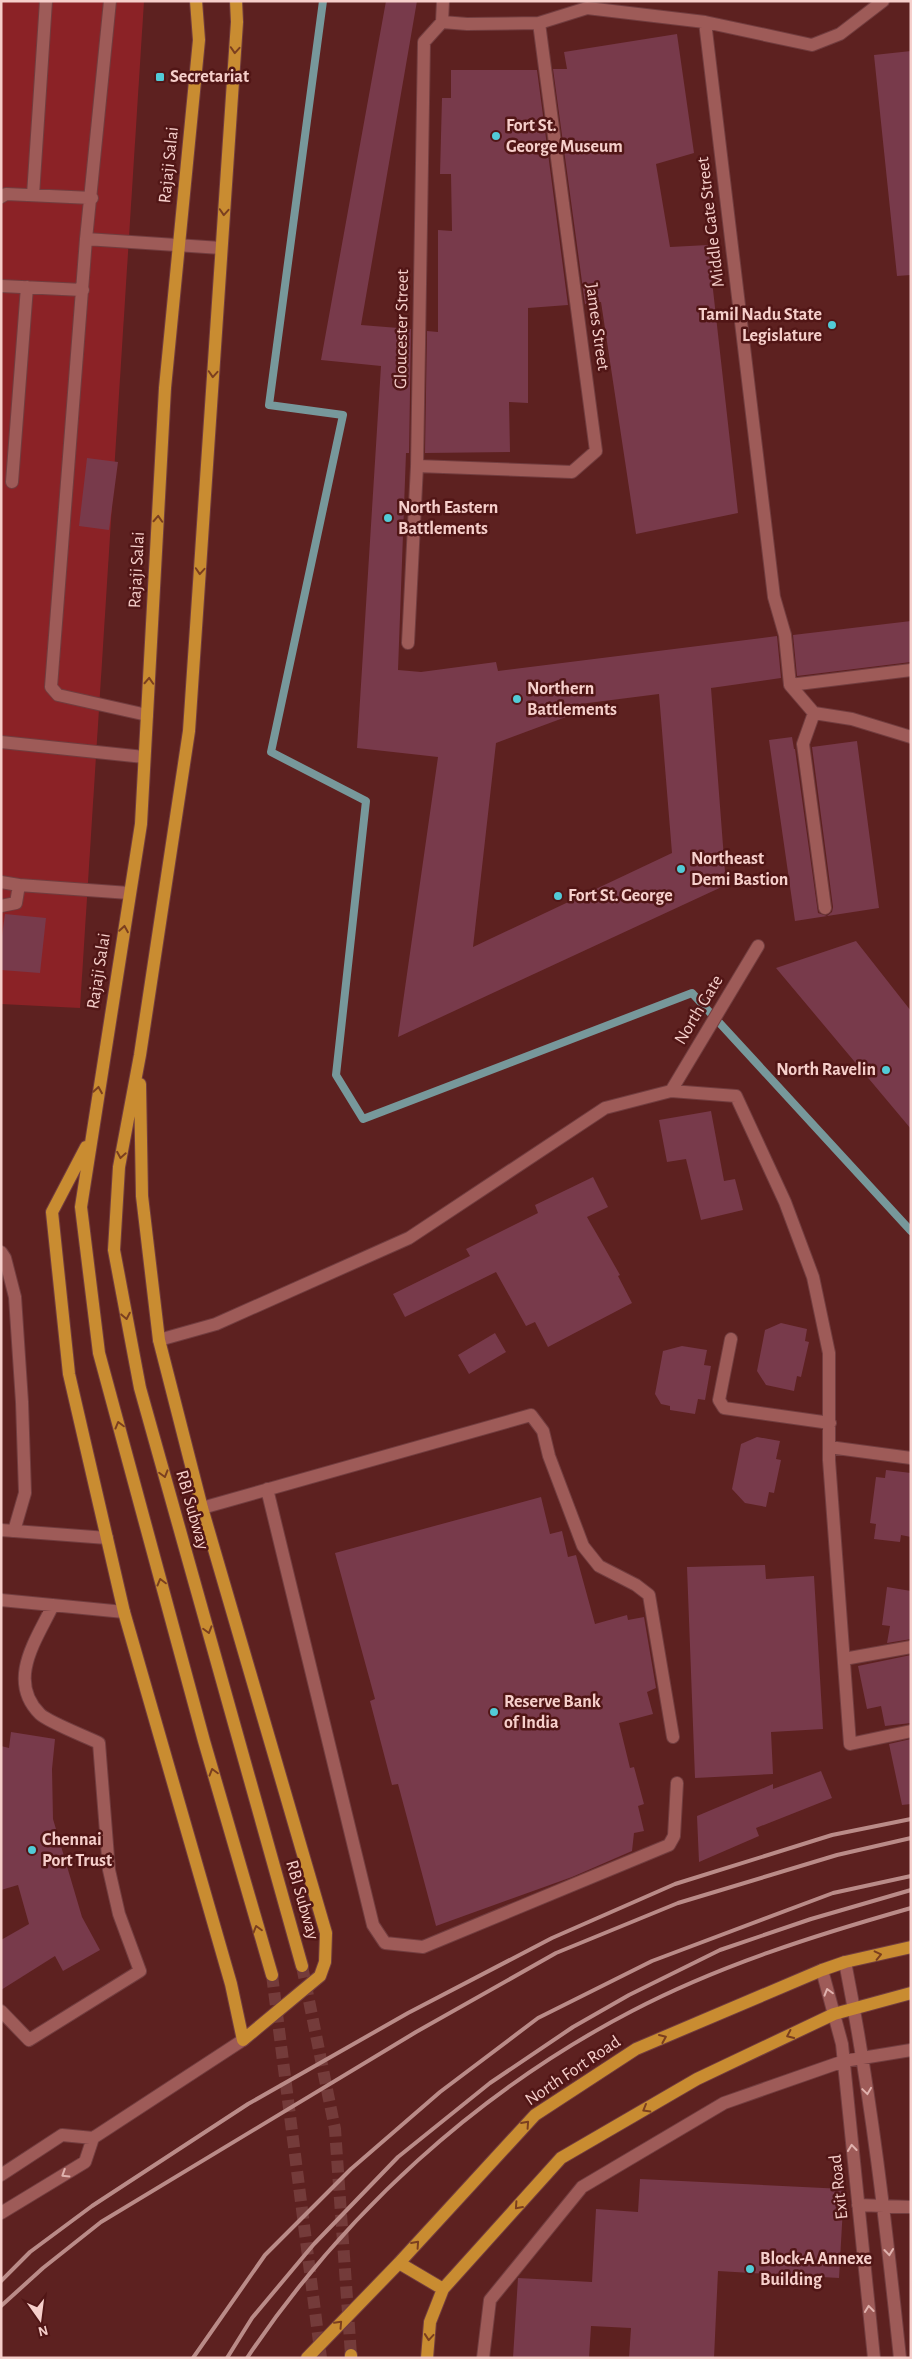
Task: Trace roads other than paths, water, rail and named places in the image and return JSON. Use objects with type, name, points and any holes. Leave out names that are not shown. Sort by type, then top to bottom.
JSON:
[{"type":"main road","name":"Rajaji Salai","points":[[90,1138],[141,824],[165,388],[199,40],[196,1]]},
{"type":"main road","points":[[90,1138],[52,1212],[69,1374],[124,1612],[231,1984],[243,2040],[320,1976],[327,1949],[326,1933],[202,1508],[159,1340],[142,1196],[140,1055],[189,731],[237,22],[236,1]]},
{"type":"main road","name":"RBI Subway","points":[[140,1055],[119,1167],[114,1250],[140,1388],[302,1966]]},
{"type":"main road","points":[[90,1138],[81,1207],[99,1353],[204,1742],[272,1975]]},
{"type":"main road","name":"North Fort Road","points":[[307,2358],[399,2263],[534,2115],[636,2049],[822,1970],[845,1962],[911,1947]]},
{"type":"main road","points":[[427,2358],[430,2322],[444,2289],[561,2158],[697,2079],[834,2014],[911,1993]]},
{"type":"main road","points":[[399,2263],[444,2289]]},
{"type":"street","points":[[33,196],[46,1]]},
{"type":"street","points":[[110,1],[92,198],[86,240],[51,687],[58,695],[147,715]]},
{"type":"street","points":[[443,1],[442,22],[467,24],[539,23],[585,5],[705,22],[812,45],[840,34],[883,1]]},
{"type":"street","name":"Gloucester Street","points":[[408,643],[417,466],[424,42],[442,22]]},
{"type":"street","name":"Middle Gate Street","points":[[705,22],[774,597],[785,636],[790,685]]},
{"type":"street","name":"James Street","points":[[417,466],[572,472],[596,451],[539,23]]},
{"type":"street","points":[[1,197],[6,194],[92,198]]},
{"type":"street","points":[[86,240],[179,244],[221,248]]},
{"type":"street","points":[[1,286],[83,290]]},
{"type":"street","points":[[12,482],[27,287]]},
{"type":"street","points":[[790,685],[911,670]]},
{"type":"street","points":[[790,685],[814,713],[852,718],[911,737]]},
{"type":"street","points":[[814,713],[803,744],[826,908]]},
{"type":"street","points":[[1,742],[144,757]]},
{"type":"street","points":[[1,882],[129,893]]},
{"type":"street","points":[[1,906],[16,903],[19,885]]},
{"type":"street","name":"North Gate","points":[[671,1091],[758,946]]},
{"type":"street","points":[[159,1340],[216,1324],[409,1238],[605,1108],[671,1091],[736,1096],[763,1149],[813,1277],[829,1353],[829,1448],[850,1744],[911,1731]]},
{"type":"street","points":[[1,1252],[5,1258],[15,1296],[22,1402],[25,1493],[8,1530],[107,1538]]},
{"type":"street","points":[[731,1339],[719,1400],[724,1408],[830,1423]]},
{"type":"street","points":[[202,1508],[532,1415],[543,1431],[549,1456],[583,1546],[599,1566],[636,1585],[649,1595],[673,1737]]},
{"type":"street","points":[[829,1448],[911,1458]]},
{"type":"street","points":[[266,1489],[373,1925],[386,1943],[423,1947],[669,1846],[674,1836],[677,1783]]},
{"type":"street","points":[[1,1600],[124,1612]]},
{"type":"street","points":[[1,2011],[29,2040],[140,1972],[119,1914],[109,1870],[99,1743],[40,1714],[24,1689],[25,1664],[53,1605]]},
{"type":"street","points":[[844,1659],[911,1647]]},
{"type":"street","points":[[845,1962],[862,2058],[884,2206],[900,2358]]},
{"type":"street","name":"Exit Road","points":[[822,1970],[842,2044],[874,2358]]},
{"type":"street","points":[[1,2213],[85,2162],[93,2138],[243,2040]]},
{"type":"street","points":[[483,2358],[490,2300],[582,2188],[724,2103],[844,2061],[911,2050]]},
{"type":"street","points":[[1,2175],[62,2135],[93,2138]]},
{"type":"street","points":[[858,2205],[911,2208]]},
{"type":"waterway","points":[[323,1],[269,405],[343,415],[271,752],[366,801],[336,1075],[363,1119],[692,993],[911,1231]]},
{"type":"tunnel","points":[[302,1966],[335,2129],[351,2355]]},
{"type":"tunnel","points":[[272,1975],[321,2358]]},
{"type":"railway","points":[[1,2281],[30,2252],[92,2206],[248,2104],[408,2013],[552,1938],[675,1884],[832,1835],[911,1819]]},
{"type":"railway","points":[[1,2306],[43,2268],[101,2222],[416,2032],[556,1953],[678,1903],[837,1855],[911,1838]]},
{"type":"railway","points":[[193,2358],[265,2255],[351,2169],[440,2092],[538,2018],[652,1961],[833,1893],[911,1876]]},
{"type":"railway","points":[[227,2358],[252,2318],[314,2244],[398,2157],[490,2083],[573,2027],[629,1995],[720,1950],[811,1919],[911,1890]]},
{"type":"railway","points":[[247,2358],[285,2305],[326,2254],[371,2206],[418,2160],[468,2118],[521,2079],[575,2043],[632,2011],[699,1979],[804,1940],[911,1908]]},
{"type":"place","name":"Secretariat","points":[[160,77]]},
{"type":"place","name":"Fort St. George Museum","points":[[496,136]]},
{"type":"place","name":"Tamil Nadu State Legislature","points":[[832,325]]},
{"type":"place","name":"North Eastern Battlements","points":[[388,518]]},
{"type":"place","name":"Northern Battlements","points":[[517,699]]},
{"type":"place","name":"Northeast Demi Bastion","points":[[681,869]]},
{"type":"place","name":"Fort St. George","points":[[558,896]]},
{"type":"place","name":"North Ravelin","points":[[886,1070]]},
{"type":"place","name":"Reserve Bank of India","points":[[494,1712]]},
{"type":"place","name":"Chennai Port Trust","points":[[32,1850]]},
{"type":"place","name":"Block-A Annexe Building","points":[[750,2269]]}]
